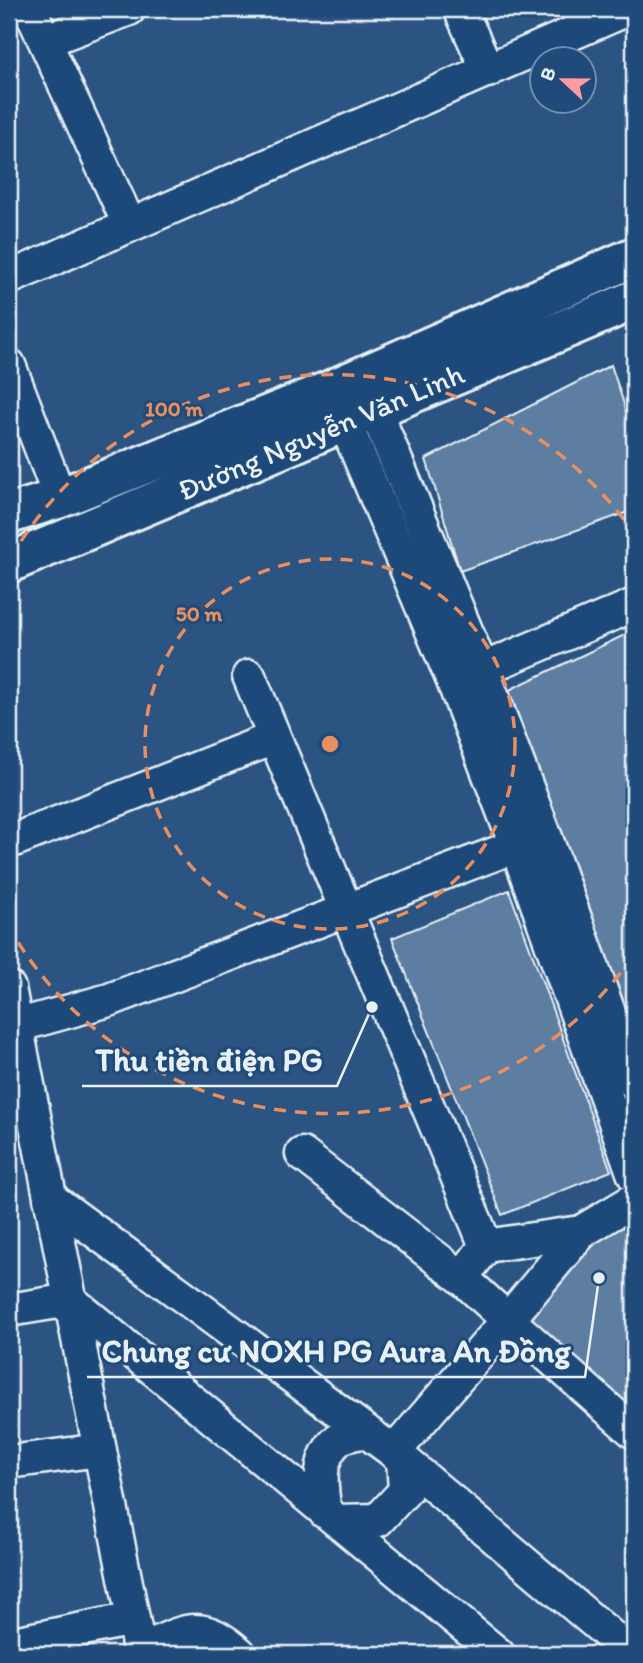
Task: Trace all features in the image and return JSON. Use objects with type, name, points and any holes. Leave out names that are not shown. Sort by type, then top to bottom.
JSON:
[{"type":"highway","name":"Đường Nguyễn Văn Linh","points":[[9,564],[353,400],[634,257]]},
{"type":"highway","name":"Đường Nguyễn Văn Linh","points":[[9,514],[353,400],[634,300]]},
{"type":"street","points":[[30,9],[129,224]]},
{"type":"street","points":[[45,41],[129,9]]},
{"type":"street","points":[[460,9],[488,71]]},
{"type":"street","points":[[9,278],[628,9]]},
{"type":"street","points":[[9,365],[60,498]]},
{"type":"street","points":[[353,400],[482,669],[531,840],[634,1175]]},
{"type":"street","points":[[353,400],[453,681],[531,840],[634,1082]]},
{"type":"street","points":[[453,681],[634,605]]},
{"type":"street","points":[[249,676],[486,1246]]},
{"type":"street","points":[[9,842],[274,738]]},
{"type":"street","points":[[16,1026],[108,1000],[531,840]]},
{"type":"street","points":[[9,988],[16,1026],[19,1096],[50,1198],[139,1653],[183,1631],[200,1630],[218,1637],[240,1654]]},
{"type":"street","points":[[302,1154],[462,1278],[634,1432]]},
{"type":"street","points":[[50,1198],[399,1456],[632,1654]]},
{"type":"street","points":[[331,1516],[378,1520],[405,1491],[399,1456],[581,1232],[634,1200]]},
{"type":"street","points":[[462,1278],[486,1246],[581,1232]]},
{"type":"street","points":[[9,1310],[70,1300],[498,1654]]},
{"type":"street","points":[[331,1516],[320,1483],[323,1460],[340,1438],[366,1431]]},
{"type":"street","points":[[9,1462],[100,1450]]},
{"type":"street","points":[[9,1644],[133,1619]]},
{"type":"building","points":[[611,365],[634,434],[634,510],[460,571],[426,459]]},
{"type":"building","points":[[633,631],[634,636],[634,1044],[509,690]]},
{"type":"building","points":[[509,890],[611,1171],[502,1215],[392,938]]},
{"type":"building","points":[[634,1221],[634,1410],[526,1320],[603,1235]]},
{"type":"place","name":"Thu tiền điện PG","points":[[372,1007]]},
{"type":"place","name":"Chung cư NOXH PG Aura An Đồng","points":[[599,1278]]}]
